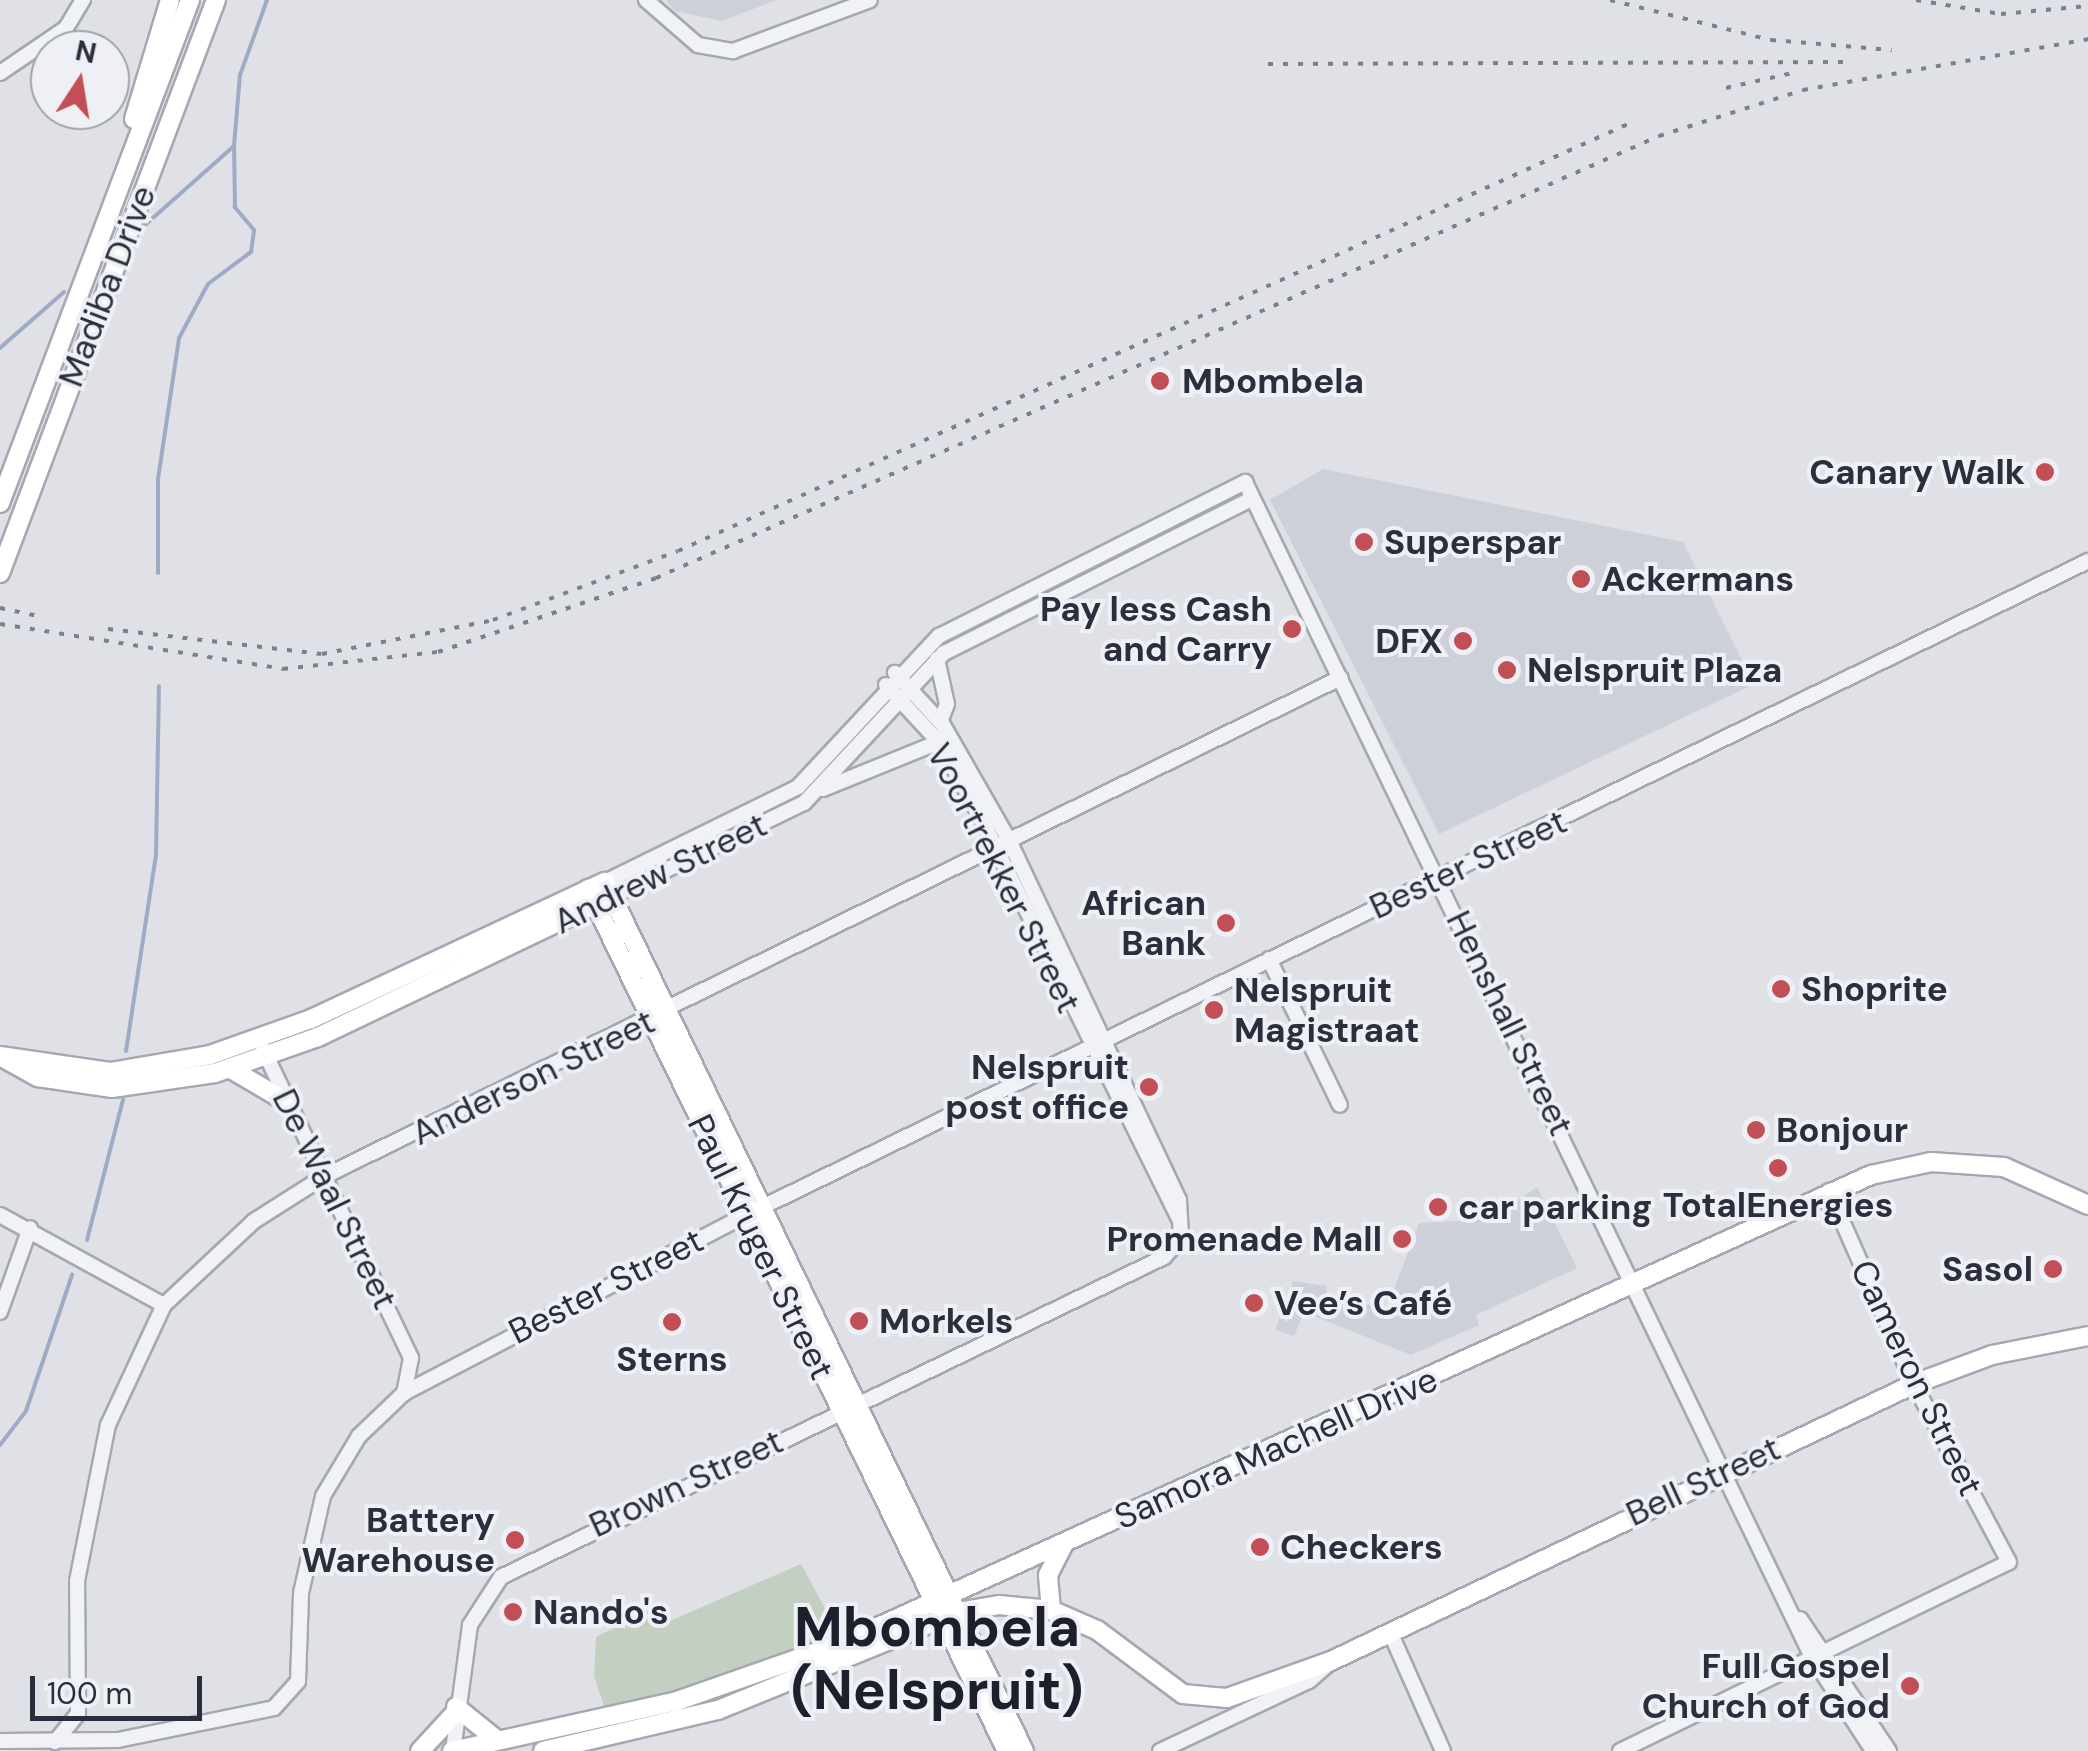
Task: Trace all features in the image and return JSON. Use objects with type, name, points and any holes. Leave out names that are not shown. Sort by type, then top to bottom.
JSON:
[{"type":"main road","points":[[104,220],[170,0]]},
{"type":"main road","name":"Madiba Drive","points":[[0,504],[190,0]]},
{"type":"main road","name":"Madiba Drive","points":[[0,572],[216,0]]},
{"type":"main road","points":[[198,48],[225,0]]},
{"type":"main road","name":"Paul Kruger Street","points":[[600,892],[754,1211],[840,1412],[946,1608]]},
{"type":"main road","name":"Andrew Street","points":[[0,1056],[38,1077],[112,1088],[231,1069],[263,1048],[600,892]]},
{"type":"main road","name":"Andrew Street","points":[[0,1056],[110,1072],[263,1048]]},
{"type":"main road","points":[[231,1069],[287,1102]]},
{"type":"main road","name":"Samora Machell Drive","points":[[543,1751],[718,1710],[946,1608],[1065,1543],[1829,1191],[1893,1167],[1955,1161],[2015,1171],[2088,1206]]},
{"type":"main road","name":"Paul Kruger Street","points":[[754,1211],[858,1403],[946,1608]]},
{"type":"main road","name":"Bell Street","points":[[946,1608],[1051,1610],[1096,1630],[1164,1683],[1208,1699],[1331,1661],[1725,1469],[1914,1384],[1992,1355],[2088,1336]]},
{"type":"main road","points":[[1051,1610],[1048,1576],[1065,1543]]},
{"type":"main road","points":[[946,1608],[1006,1738],[1024,1751]]},
{"type":"main road","name":"Samora Machell Drive","points":[[453,1751],[725,1688],[946,1608]]},
{"type":"main road","points":[[420,1751],[456,1710],[498,1740]]},
{"type":"street","points":[[0,73],[66,28],[83,0]]},
{"type":"street","points":[[646,0],[698,45],[733,51],[870,0]]},
{"type":"street","name":"Henshall Street","points":[[1246,482],[1725,1469],[1817,1652],[1873,1751]]},
{"type":"street","name":"Andrew Street","points":[[600,892],[798,786],[890,679],[939,636],[1246,482]]},
{"type":"street","name":"Andrew Street","points":[[600,892],[823,789],[937,658],[1252,498]]},
{"type":"street","name":"Bester Street","points":[[118,1740],[221,1726],[286,1699],[298,1681],[301,1593],[323,1496],[359,1436],[404,1393],[439,1372],[754,1211],[2088,561]]},
{"type":"street","points":[[937,658],[947,704],[940,722]]},
{"type":"street","name":"Anderson Street","points":[[78,1714],[77,1581],[98,1459],[164,1305],[254,1221],[325,1176],[660,1015],[1340,678]]},
{"type":"street","name":"Voortrekker Street","points":[[890,679],[940,722],[1004,845],[1094,1044],[1179,1200],[1180,1221]]},
{"type":"street","name":"Voortrekker Street","points":[[906,694],[1004,845]]},
{"type":"street","points":[[823,789],[938,742]]},
{"type":"street","points":[[1269,959],[1340,1105]]},
{"type":"street","name":"De Waal Street","points":[[263,1048],[410,1358]]},
{"type":"street","name":"Cameron Street","points":[[1817,1652],[2009,1562],[1914,1384],[1829,1191]]},
{"type":"street","points":[[0,1215],[30,1228],[164,1305]]},
{"type":"street","name":"Brown Street","points":[[453,1751],[470,1625],[502,1577],[1164,1257],[1178,1244],[1180,1221]]},
{"type":"street","points":[[0,1312],[30,1228]]},
{"type":"street","points":[[404,1393],[410,1358],[439,1372]]},
{"type":"street","points":[[1390,1632],[1443,1751]]},
{"type":"street","points":[[1620,1751],[1817,1652]]},
{"type":"street","name":"Henshall Street","points":[[1817,1652],[1889,1751]]},
{"type":"street","name":"Bell Street","points":[[1160,1751],[1310,1681],[1331,1661]]},
{"type":"street","points":[[54,1743],[78,1714],[118,1740]]},
{"type":"street","points":[[0,1741],[118,1740]]},
{"type":"shaded area","points":[[666,0],[776,0],[722,21],[675,11]]},
{"type":"shaded area","points":[[1323,469],[1683,542],[1754,684],[1439,834],[1270,500]]},
{"type":"shaded area","points":[[1537,1187],[1577,1268],[1476,1315],[1479,1325],[1411,1355],[1304,1312],[1294,1336],[1275,1330],[1293,1281],[1326,1286],[1328,1299],[1359,1313],[1365,1304],[1387,1308],[1419,1223],[1491,1219]]},
{"type":"green space","points":[[801,1564],[842,1640],[607,1715],[594,1676],[596,1637],[648,1611],[656,1627]]},
{"type":"waterway","points":[[145,225],[234,146],[240,75],[267,0]]},
{"type":"waterway","points":[[158,573],[158,479],[179,338],[208,284],[251,252],[254,230],[235,207],[234,146]]},
{"type":"waterway","points":[[0,348],[64,292]]},
{"type":"waterway","points":[[126,1051],[156,855],[159,686]]},
{"type":"waterway","points":[[87,1240],[123,1100]]},
{"type":"waterway","points":[[0,1445],[26,1411],[72,1275]]},
{"type":"railway","points":[[1610,0],[1771,40],[1892,50]]},
{"type":"railway","points":[[1916,0],[2001,14],[2088,6]]},
{"type":"railway","points":[[0,624],[283,669],[438,652],[656,578],[1659,136],[1803,90],[2088,39]]},
{"type":"railway","points":[[1268,64],[1850,62]]},
{"type":"railway","points":[[1726,88],[1792,73]]},
{"type":"railway","points":[[108,629],[322,654],[493,620],[678,551],[1628,124]]},
{"type":"railway","points":[[0,608],[39,616]]},
{"type":"place","name":"Mbombela","points":[[1160,381]]},
{"type":"place","name":"Canary Walk","points":[[2045,472]]},
{"type":"place","name":"Superspar","points":[[1364,542]]},
{"type":"place","name":"Ackermans","points":[[1581,579]]},
{"type":"place","name":"Pay less Cash and Carry","points":[[1292,629]]},
{"type":"place","name":"DFX","points":[[1463,641]]},
{"type":"place","name":"Nelspruit Plaza","points":[[1507,670]]},
{"type":"place","name":"African Bank","points":[[1226,923]]},
{"type":"place","name":"Shoprite","points":[[1781,989]]},
{"type":"place","name":"Nelspruit Magistraat","points":[[1214,1010]]},
{"type":"place","name":"Nelspruit post office","points":[[1149,1087]]},
{"type":"place","name":"Bonjour","points":[[1756,1130]]},
{"type":"place","name":"TotalEnergies","points":[[1778,1168]]},
{"type":"place","name":"car parking","points":[[1438,1207]]},
{"type":"place","name":"Promenade Mall","points":[[1402,1239]]},
{"type":"place","name":"Sasol","points":[[2053,1269]]},
{"type":"place","name":"Vee’s Café","points":[[1254,1303]]},
{"type":"place","name":"Morkels","points":[[859,1321]]},
{"type":"place","name":"Sterns","points":[[672,1322]]},
{"type":"place","name":"Battery Warehouse","points":[[515,1540]]},
{"type":"place","name":"Checkers","points":[[1260,1547]]},
{"type":"place","name":"Nando's","points":[[513,1612]]},
{"type":"place","name":"Full Gospel Church of God","points":[[1910,1686]]},
{"type":"district","name":"Mbombela (Nelspruit)","points":[[937,1658]]}]
